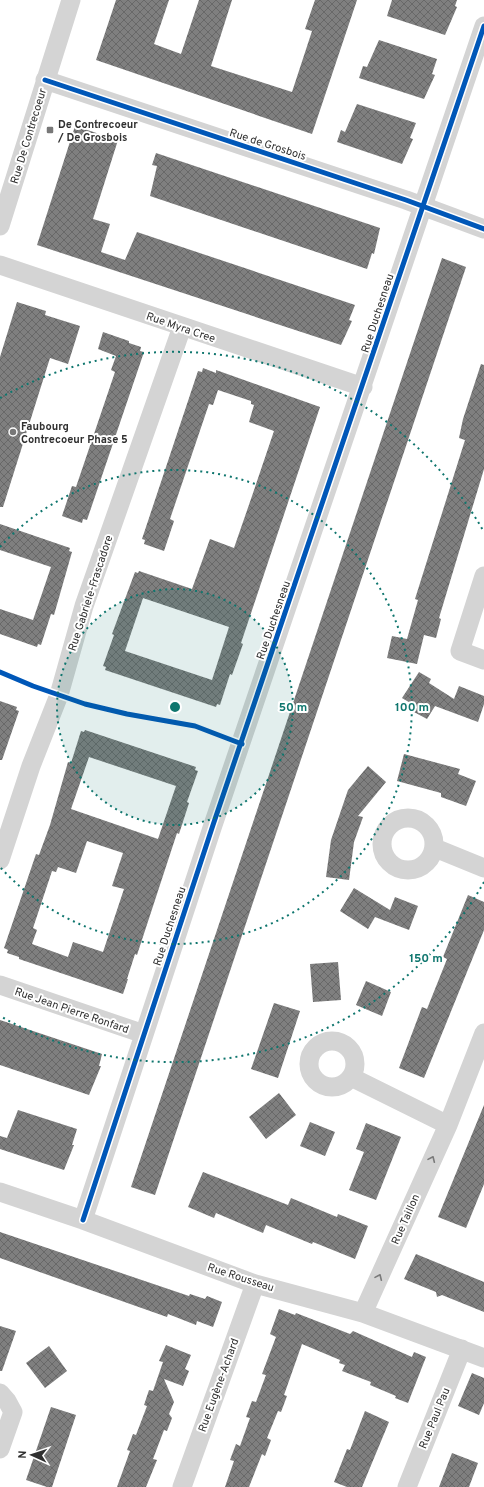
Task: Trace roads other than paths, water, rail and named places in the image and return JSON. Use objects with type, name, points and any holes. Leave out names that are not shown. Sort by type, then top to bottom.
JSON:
[{"type":"street","name":"Rue De Contrecoeur","points":[[0,226],[70,0]]},
{"type":"street","name":"Rue Duchesneau","points":[[83,1220],[213,825],[363,387],[484,26]]},
{"type":"street","name":"Rue de Grosbois","points":[[46,80],[423,206],[484,229]]},
{"type":"street","name":"Rue Myra Cree","points":[[0,265],[363,387]]},
{"type":"street","name":"Rue Gabriele-Frascadore","points":[[0,860],[31,766],[59,695],[84,606],[182,327]]},
{"type":"street","points":[[484,576],[460,651],[484,660]]},
{"type":"street","points":[[434,848],[484,868]]},
{"type":"street","name":"Rue Jean Pierre Ronfard","points":[[0,985],[144,1034]]},
{"type":"street","name":"Rue Taillon","points":[[362,1313],[448,1125],[484,1033]]},
{"type":"street","points":[[352,1077],[448,1125]]},
{"type":"street","name":"Rue Rousseau","points":[[0,1192],[83,1220],[255,1284],[362,1313],[484,1358]]},
{"type":"street","name":"Rue Eugène-Achard","points":[[182,1487],[255,1284]]},
{"type":"street","name":"Rue Paul Pau","points":[[407,1487],[462,1349]]},
{"type":"street","points":[[0,1393],[7,1401],[12,1412],[0,1449]]},
{"type":"place","name":"De Contrecoeur / De Grosbois","points":[[50,130]]},
{"type":"place","name":"Faubourg Contrecoeur Phase 5","points":[[13,432]]}]
